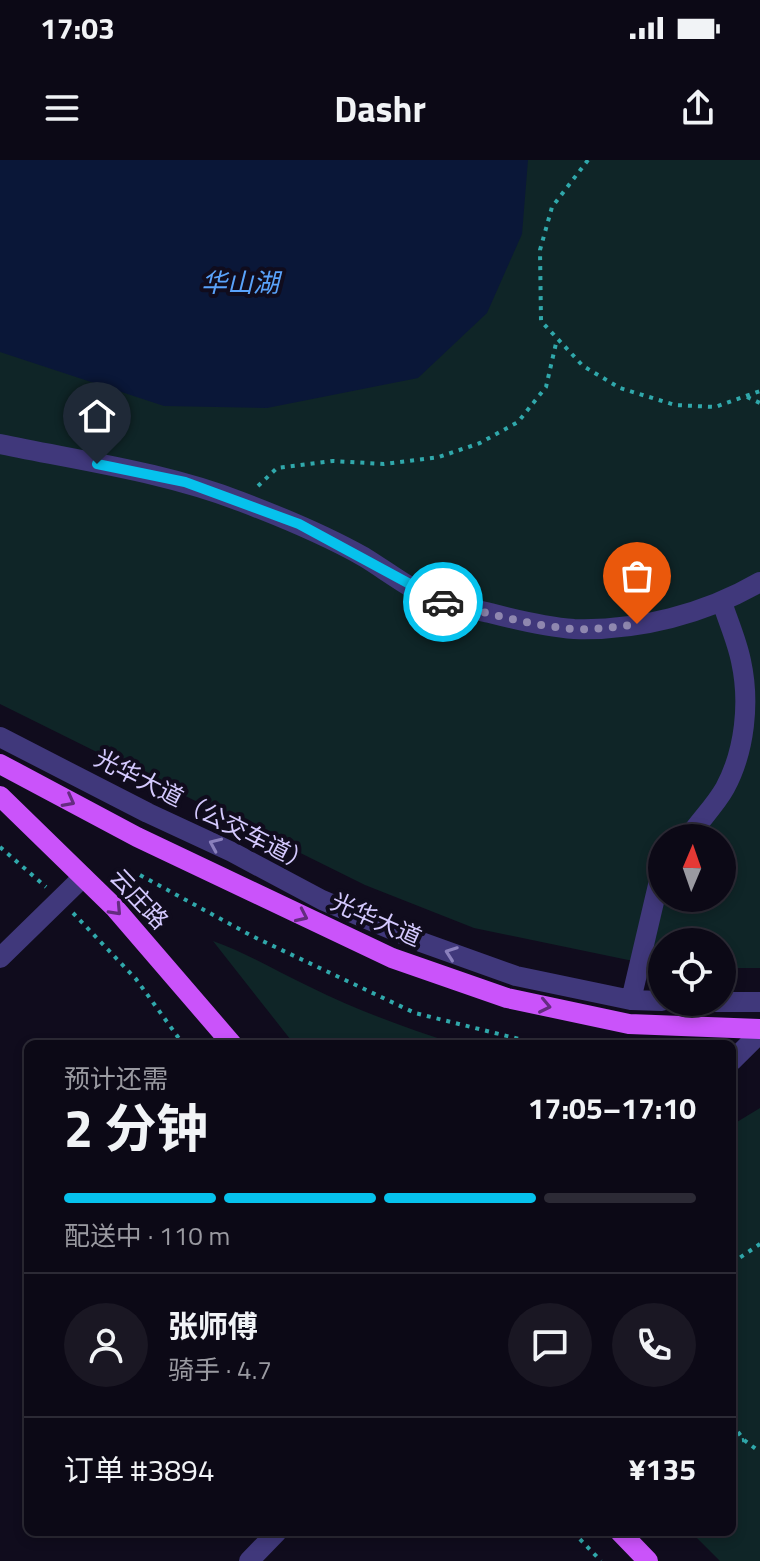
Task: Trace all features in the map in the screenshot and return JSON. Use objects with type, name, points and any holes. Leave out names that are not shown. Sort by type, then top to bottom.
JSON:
[{"type":"main road","name":"光华大道","points":[[0,764],[137,837],[392,958],[507,998],[629,1024],[760,1031]]},
{"type":"main road","name":"云庄路","points":[[0,796],[114,907],[229,1040]]},
{"type":"main road","points":[[624,1536],[648,1561]]},
{"type":"street","points":[[0,444],[157,475],[241,501],[299,524],[360,555],[436,600],[512,619],[572,629],[605,628],[682,615],[722,602],[760,582]]},
{"type":"street","points":[[698,824],[724,789],[737,756],[744,721],[745,690],[741,659],[722,602]]},
{"type":"street","name":"光华大道（公交车道）","points":[[0,737],[322,900],[421,942],[516,976],[631,1000],[648,1001]]},
{"type":"street","points":[[0,958],[83,877]]},
{"type":"street","points":[[631,1000],[651,912]]},
{"type":"street","points":[[736,1002],[760,1002]]},
{"type":"street","points":[[736,1057],[760,1031]]},
{"type":"street","points":[[249,1561],[273,1536]]},
{"type":"path","points":[[588,160],[552,207],[540,250],[541,321],[583,366],[620,388],[675,405],[715,407],[760,391]]},
{"type":"path","points":[[241,501],[277,468],[333,461],[384,464],[439,457],[480,443],[518,422],[546,387],[557,339]]},
{"type":"path","points":[[745,396],[760,403]]},
{"type":"path","points":[[0,847],[60,899],[136,979],[180,1040]]},
{"type":"path","points":[[140,875],[252,936],[415,1013],[523,1040]]},
{"type":"path","points":[[736,1260],[760,1244]]},
{"type":"path","points":[[736,1429],[760,1452]]},
{"type":"path","points":[[736,1441],[744,1440]]},
{"type":"path","points":[[577,1536],[601,1561]]},
{"type":"green space","points":[[0,160],[760,160],[760,968],[736,968],[736,928],[648,928],[648,964],[474,928],[365,885],[0,704]]},
{"type":"green space","points":[[213,941],[344,1003],[444,1040],[291,1040]]},
{"type":"green space","points":[[760,1108],[760,1561],[720,1561],[695,1536],[736,1536],[736,1123]]},
{"type":"water","name":"华山湖","points":[[0,160],[528,160],[522,234],[487,313],[418,378],[267,408],[164,406],[0,352]]},
{"type":"way so far","points":[[443,602],[512,619],[572,629],[637,624]]},
{"type":"route","points":[[97,464],[185,482],[299,524],[443,602]]}]
